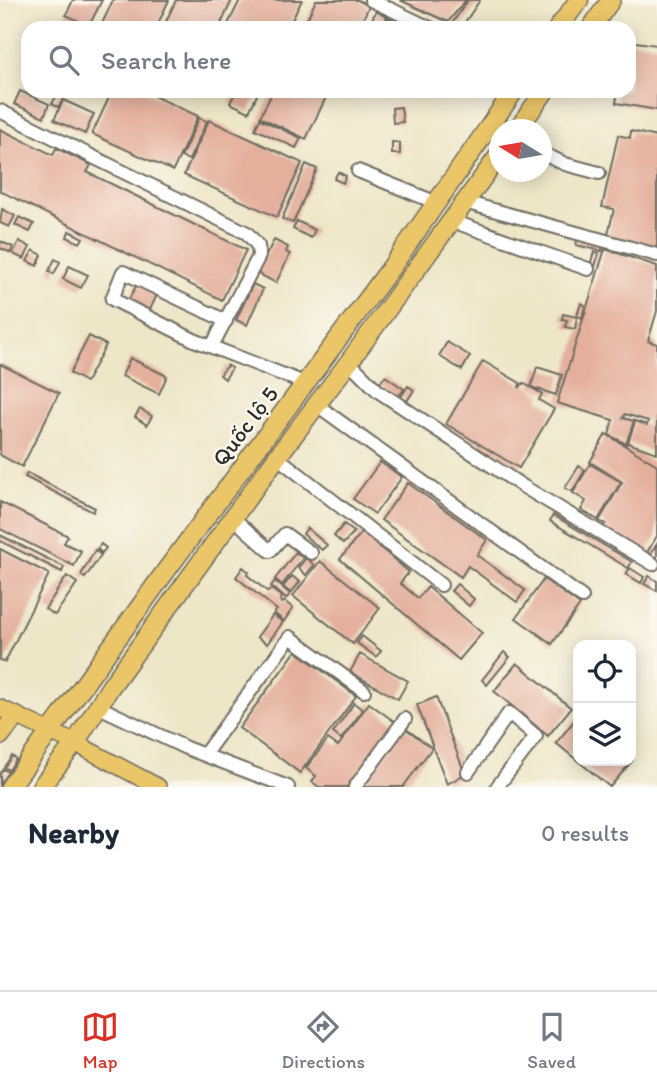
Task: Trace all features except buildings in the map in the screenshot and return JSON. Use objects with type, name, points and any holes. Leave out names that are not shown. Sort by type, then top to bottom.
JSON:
[{"type":"highway","points":[[563,21],[579,0]]},
{"type":"highway","points":[[596,21],[611,0]]},
{"type":"highway","name":"Quốc lộ 5","points":[[10,787],[168,568],[307,384],[509,98]]},
{"type":"highway","points":[[525,119],[540,98]]},
{"type":"highway","name":"Quốc lộ 5","points":[[41,787],[75,743],[111,686],[489,168]]},
{"type":"highway","points":[[0,736],[8,712]]},
{"type":"main road","points":[[8,712],[75,743],[158,787]]},
{"type":"lane","points":[[371,0],[415,21]]},
{"type":"lane","points":[[0,111],[247,233],[258,246],[259,256],[212,346]]},
{"type":"lane","points":[[552,158],[599,173]]},
{"type":"lane","points":[[358,171],[437,203]]},
{"type":"lane","points":[[464,202],[657,256]]},
{"type":"lane","points":[[452,221],[588,269]]},
{"type":"lane","points":[[226,321],[123,272],[112,299],[194,340],[307,384]]},
{"type":"lane","points":[[349,362],[378,391],[524,487],[653,564]]},
{"type":"lane","points":[[317,405],[582,597]]},
{"type":"lane","points":[[277,457],[442,585]]},
{"type":"lane","points":[[233,518],[270,551],[285,534],[311,552]]},
{"type":"lane","points":[[204,755],[289,637],[364,691]]},
{"type":"lane","points":[[99,707],[204,755],[288,787]]},
{"type":"lane","points":[[468,772],[509,713],[536,736],[497,787]]},
{"type":"lane","points":[[355,787],[405,719]]}]
